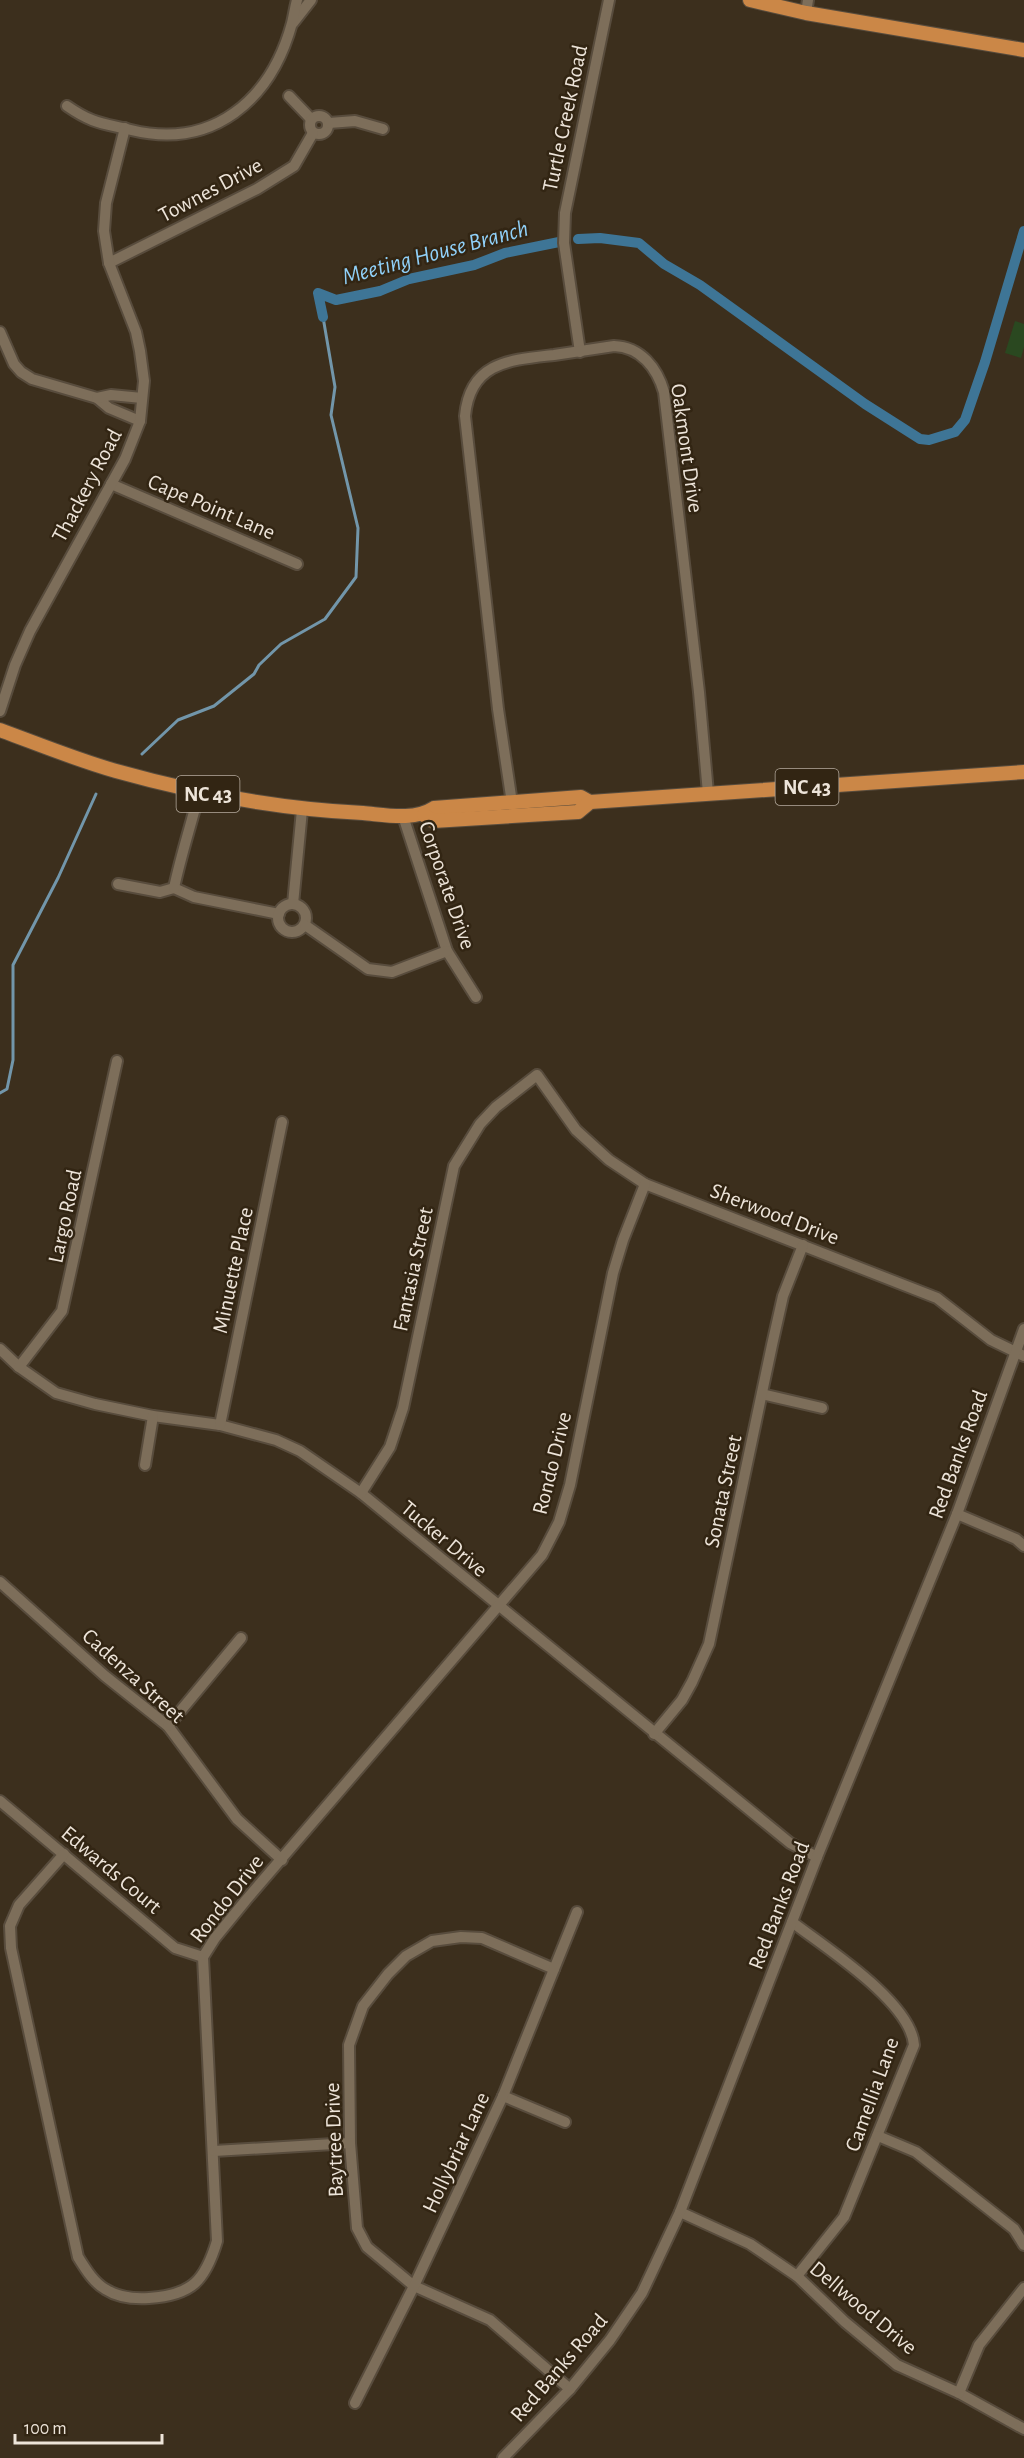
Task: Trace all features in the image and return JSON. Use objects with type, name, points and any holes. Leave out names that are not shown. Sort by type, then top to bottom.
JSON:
[{"type":"main road","points":[[750,0],[807,6],[1024,51]]},
{"type":"main road","name":"NC 43","points":[[0,730],[114,771],[199,793],[302,810],[403,816],[424,815],[434,808],[581,797],[590,802],[1024,772]]},
{"type":"main road","points":[[534,816],[537,809],[568,805],[574,798]]},
{"type":"main road","name":"NC 43","points":[[424,815],[433,821],[534,816],[578,812],[590,802]]},
{"type":"main road","points":[[440,821],[443,815],[449,813],[500,811],[510,808],[512,803]]},
{"type":"street","points":[[68,106],[86,119],[150,134],[170,136],[210,126],[229,117],[259,91],[275,66],[292,23],[297,0]]},
{"type":"street","points":[[292,23],[311,0]]},
{"type":"street","name":"Turtle Creek Road","points":[[580,352],[564,243],[565,213],[609,0]]},
{"type":"street","points":[[289,96],[311,119]]},
{"type":"street","points":[[318,115],[325,117],[329,123],[327,130],[321,134],[313,133],[309,126],[311,119],[318,115]]},
{"type":"street","points":[[329,123],[355,121],[384,129]]},
{"type":"street","name":"Thackery Road","points":[[0,711],[30,631],[125,459],[140,421],[143,367],[136,332],[110,263],[104,231],[106,203],[125,128]]},
{"type":"street","name":"Townes Drive","points":[[110,263],[257,189],[294,166],[313,133]]},
{"type":"street","points":[[0,332],[14,364],[32,379],[97,398],[109,408],[140,421]]},
{"type":"street","name":"Oakmont Drive","points":[[512,803],[497,701],[465,416],[466,400],[475,383],[487,370],[510,360],[624,346],[640,354],[659,376],[664,392],[708,793]]},
{"type":"street","points":[[97,398],[111,395],[142,398]]},
{"type":"street","name":"Cape Point Lane","points":[[111,484],[297,564]]},
{"type":"street","points":[[174,888],[199,793]]},
{"type":"street","points":[[293,904],[302,810]]},
{"type":"street","name":"Corporate Drive","points":[[403,816],[447,951],[476,997]]},
{"type":"street","points":[[118,884],[160,892],[174,888],[194,897],[279,914]]},
{"type":"street","points":[[293,904],[284,907],[279,914],[279,923],[285,930],[294,932],[305,924]]},
{"type":"street","points":[[293,904],[304,911],[305,924]]},
{"type":"street","points":[[305,924],[368,969],[392,972],[447,951]]},
{"type":"street","name":"Largo Road","points":[[19,1367],[62,1311],[117,1061]]},
{"type":"street","name":"Sherwood Drive","points":[[537,1075],[576,1130],[609,1160],[645,1184],[937,1298],[991,1340],[1019,1354]]},
{"type":"street","name":"Fantasia Street","points":[[361,1493],[390,1447],[404,1408],[454,1166],[480,1124],[496,1107],[537,1075]]},
{"type":"street","name":"Minuette Place","points":[[220,1425],[282,1122]]},
{"type":"street","name":"Rondo Drive","points":[[64,1854],[20,1905],[10,1926],[11,1948],[78,2257],[87,2272],[104,2289],[130,2299],[168,2297],[180,2293],[198,2281],[210,2265],[217,2241],[202,1957],[215,1938],[542,1555],[559,1521],[570,1485],[613,1273],[645,1184]]},
{"type":"street","name":"Sonata Street","points":[[654,1734],[682,1700],[709,1644],[783,1296],[803,1245]]},
{"type":"street","name":"Red Banks Road","points":[[503,2458],[570,2389],[610,2340],[642,2293],[680,2212],[817,1857],[957,1514],[1019,1354],[1024,1329]]},
{"type":"street","name":"Tucker Drive","points":[[0,1349],[19,1367],[56,1393],[76,1400],[153,1416],[220,1425],[276,1440],[300,1451],[361,1493],[497,1607],[790,1843],[817,1857]]},
{"type":"street","points":[[762,1394],[822,1408]]},
{"type":"street","points":[[146,1465],[153,1416]]},
{"type":"street","points":[[957,1514],[1016,1539],[1024,1545]]},
{"type":"street","name":"Cadenza Street","points":[[0,1582],[105,1676],[168,1726],[237,1819],[282,1860]]},
{"type":"street","points":[[168,1726],[241,1638]]},
{"type":"street","name":"Edwards Court","points":[[0,1802],[175,1948],[202,1957]]},
{"type":"street","name":"Hollybriar Lane","points":[[355,2403],[414,2286],[503,2096],[577,1912]]},
{"type":"street","name":"Camellia Lane","points":[[792,1922],[883,1994],[907,2023],[913,2035],[914,2045],[844,2217],[797,2276]]},
{"type":"street","name":"Baytree Drive","points":[[554,1969],[482,1938],[461,1937],[432,1941],[406,1956],[388,1974],[363,2006],[349,2045],[350,2143],[357,2228],[367,2247],[414,2286],[490,2320],[570,2389]]},
{"type":"street","points":[[503,2096],[565,2122]]},
{"type":"street","points":[[878,2136],[916,2152],[1014,2229],[1024,2245]]},
{"type":"street","points":[[214,2151],[350,2143]]},
{"type":"street","name":"Dellwood Drive","points":[[680,2212],[750,2244],[797,2276],[845,2322],[897,2366],[959,2393],[1024,2428]]},
{"type":"street","points":[[959,2393],[979,2345],[1024,2288]]},
{"type":"green space","points":[[1015,321],[1024,324],[1024,347],[1021,358],[1005,353]]},
{"type":"waterway","name":"Meeting House Branch","points":[[578,239],[600,238],[639,243],[664,264],[700,285],[865,404],[920,439],[929,440],[955,432],[965,420],[985,362],[1024,231]]},
{"type":"waterway","name":"Meeting House Branch","points":[[323,317],[318,293],[336,300],[380,291],[409,279],[474,265],[505,253],[559,242]]},
{"type":"waterway","name":"Meeting House Branch","points":[[142,754],[178,720],[214,706],[254,674],[259,665],[281,644],[325,619],[356,577],[358,528],[331,415],[335,387],[323,317]]},
{"type":"waterway","name":"Meeting House Branch","points":[[0,1093],[7,1089],[13,1060],[13,965],[58,878],[96,794]]}]
